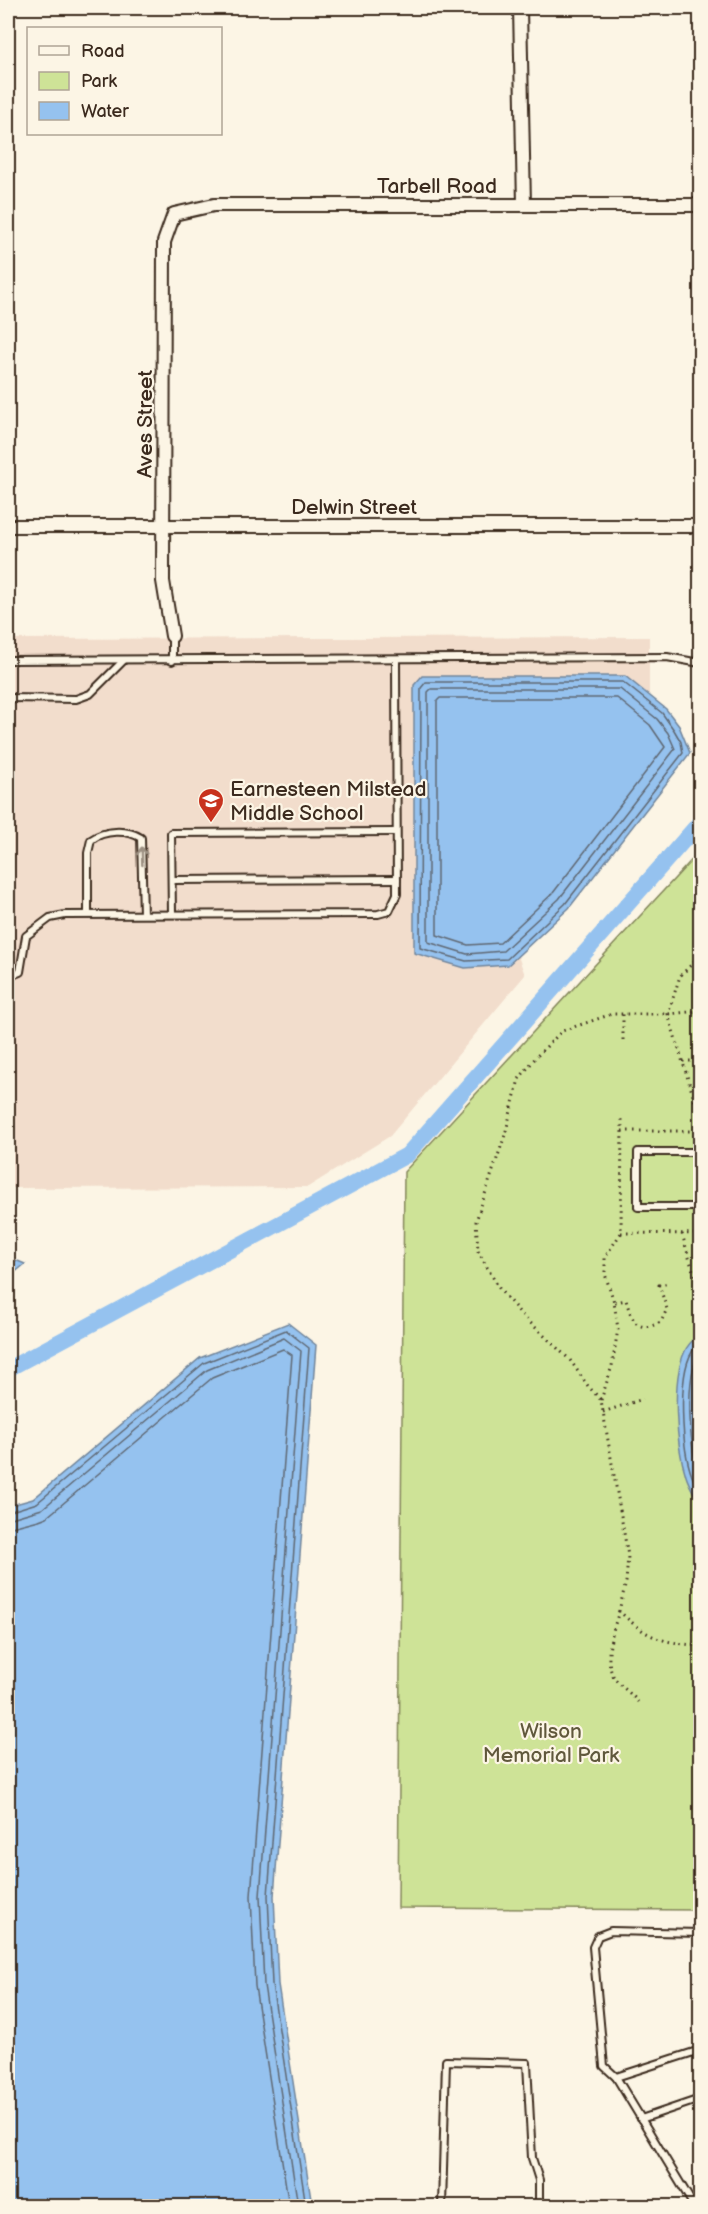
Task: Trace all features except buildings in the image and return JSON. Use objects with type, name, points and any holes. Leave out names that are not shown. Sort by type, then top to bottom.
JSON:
[{"type":"street","points":[[520,8],[524,206]]},
{"type":"street","name":"Tarbell Road","points":[[174,214],[214,205],[700,205]]},
{"type":"street","name":"Aves Street","points":[[172,636],[163,581],[164,242],[174,214]]},
{"type":"street","name":"Delwin Street","points":[[8,526],[700,526]]},
{"type":"lane","points":[[172,636],[172,661]]},
{"type":"lane","points":[[8,660],[667,657],[700,663]]},
{"type":"lane","points":[[8,977],[20,972],[26,936],[50,918],[65,915],[378,914],[389,911],[394,904],[396,894],[396,659]]},
{"type":"lane","points":[[8,698],[76,699],[90,694],[123,660]]},
{"type":"lane","points":[[172,914],[171,833],[396,832]]},
{"type":"lane","points":[[88,914],[88,853],[91,840],[100,833],[133,833],[141,838],[143,914]]},
{"type":"lane","points":[[172,880],[396,879]]},
{"type":"lane","points":[[700,1152],[638,1152],[638,1207],[700,1208]]},
{"type":"lane","points":[[694,2206],[616,2077],[604,2066],[593,1947],[598,1936],[611,1931],[700,1933]]},
{"type":"lane","points":[[616,2077],[700,2050]]},
{"type":"lane","points":[[442,2206],[446,2061],[527,2063],[532,2158],[539,2180],[539,2206]]},
{"type":"lane","points":[[640,2119],[700,2099]]},
{"type":"path","points":[[700,960],[696,960],[680,976],[668,1014],[700,1118]]},
{"type":"path","points":[[601,1400],[570,1360],[500,1290],[478,1251],[476,1221],[505,1135],[519,1079],[536,1057],[562,1031],[612,1014],[668,1014],[700,1011]]},
{"type":"path","points":[[623,1014],[623,1040]]},
{"type":"path","points":[[683,1061],[700,1061]]},
{"type":"path","points":[[622,1118],[621,1233],[605,1257],[605,1274],[615,1302],[618,1329],[612,1366],[601,1400],[628,1556],[626,1582],[612,1634],[608,1665],[616,1680],[629,1690],[638,1702]]},
{"type":"path","points":[[622,1131],[700,1131]]},
{"type":"path","points":[[621,1233],[700,1234]]},
{"type":"path","points":[[681,1234],[700,1286]]},
{"type":"path","points":[[615,1302],[626,1300],[631,1319],[645,1327],[654,1326],[661,1322],[667,1309],[659,1285],[670,1283]]},
{"type":"path","points":[[603,1412],[643,1399]]},
{"type":"path","points":[[619,1611],[640,1630],[657,1639],[700,1646]]},
{"type":"shaded area","name":"Earnesteen Milstead Middle School","points":[[649,637],[649,695],[625,676],[508,965],[518,956],[525,975],[390,1136],[308,1187],[8,1188],[8,639]]},
{"type":"green space","name":"Wilson Memorial Park","points":[[700,851],[700,1910],[398,1908],[404,1172]]},
{"type":"water","points":[[422,676],[625,676],[666,709],[679,726],[690,753],[569,908],[508,965],[465,968],[414,953],[414,685]]},
{"type":"water","points":[[8,1257],[25,1264],[8,1278]]},
{"type":"water","points":[[288,1323],[316,1345],[274,1896],[278,1984],[312,2206],[8,2206],[8,1506],[33,1499],[200,1358]]},
{"type":"water","points":[[700,1333],[700,1505],[687,1480],[676,1413],[681,1363],[686,1348]]},
{"type":"waterway","points":[[8,1369],[407,1155],[700,822]]},
{"type":"place","name":"Earnesteen Milstead Middle School","points":[[211,824]]}]
